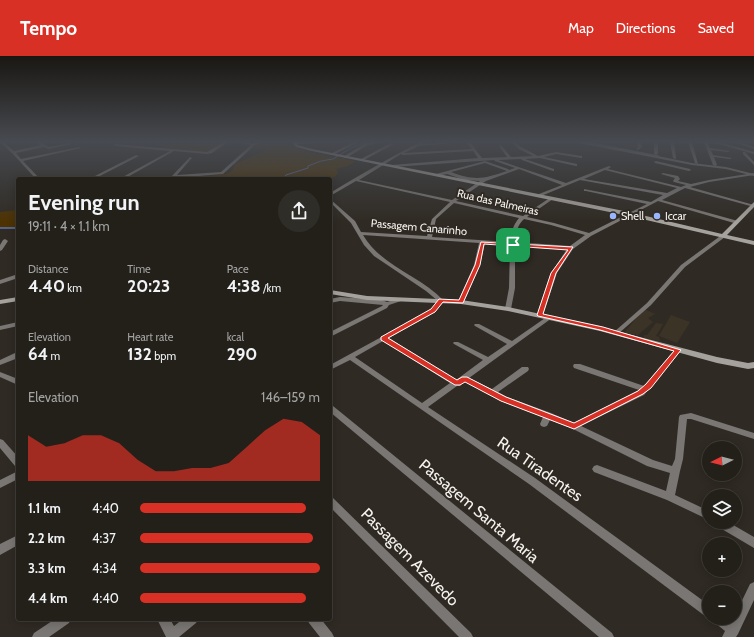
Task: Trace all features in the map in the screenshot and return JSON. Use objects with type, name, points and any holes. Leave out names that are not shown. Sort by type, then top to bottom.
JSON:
[{"type":"main road","points":[[408,169],[540,195],[754,243]]},
{"type":"main road","points":[[724,236],[754,205]]},
{"type":"main road","points":[[332,292],[367,298],[461,302],[508,309],[550,317],[616,333],[716,360],[748,366],[754,365]]},
{"type":"main road","points":[[0,302],[16,299]]},
{"type":"street","points":[[29,169],[36,177]]},
{"type":"street","points":[[95,177],[111,169]]},
{"type":"street","points":[[125,177],[139,169]]},
{"type":"street","points":[[174,176],[180,169]]},
{"type":"street","points":[[165,177],[225,172],[228,169]]},
{"type":"street","points":[[332,194],[374,169]]},
{"type":"street","points":[[437,175],[455,169]]},
{"type":"street","points":[[462,169],[469,172]]},
{"type":"street","points":[[446,172],[457,176],[479,180],[507,170],[505,169]]},
{"type":"street","points":[[429,238],[434,219],[454,201],[480,184],[516,169]]},
{"type":"street","points":[[522,169],[567,185]]},
{"type":"street","points":[[540,195],[605,169]]},
{"type":"street","points":[[605,169],[754,205]]},
{"type":"street","points":[[670,169],[661,175],[677,178],[678,179],[675,182],[689,185]]},
{"type":"street","points":[[730,169],[753,174]]},
{"type":"street","points":[[540,315],[554,273],[571,248],[589,235],[689,185],[753,174]]},
{"type":"street","points":[[580,179],[669,195]]},
{"type":"street","name":"Rua das Palmeiras","points":[[355,180],[524,217],[589,235]]},
{"type":"street","points":[[586,190],[651,203]]},
{"type":"street","points":[[508,309],[512,288],[513,245],[516,225],[524,217],[551,198]]},
{"type":"street","points":[[658,200],[736,222]]},
{"type":"street","points":[[332,202],[348,216],[366,244],[376,255],[428,290],[441,301],[433,311],[332,367]]},
{"type":"street","name":"Passagem Canarinho","points":[[360,233],[482,243],[571,248]]},
{"type":"street","points":[[616,333],[649,304],[683,266],[724,236]]},
{"type":"street","points":[[0,249],[5,241]]},
{"type":"street","points":[[461,302],[477,265],[482,243]]},
{"type":"street","points":[[0,282],[16,277]]},
{"type":"street","points":[[332,301],[340,299],[382,302],[386,304]]},
{"type":"street","points":[[332,334],[385,307],[386,304],[399,300]]},
{"type":"street","points":[[422,407],[550,317]]},
{"type":"street","points":[[0,328],[16,324]]},
{"type":"street","points":[[478,325],[513,344]]},
{"type":"street","points":[[383,338],[461,381],[548,415],[650,463],[675,471]]},
{"type":"street","points":[[456,343],[488,360]]},
{"type":"street","points":[[574,426],[598,415],[645,389],[678,350]]},
{"type":"street","points":[[0,363],[16,356]]},
{"type":"street","name":"Rua Tiradentes","points":[[350,357],[532,481],[702,607]]},
{"type":"street","points":[[577,366],[645,389]]},
{"type":"street","points":[[492,393],[525,369]]},
{"type":"street","points":[[0,374],[16,381]]},
{"type":"street","name":"Passagem Santa Maria","points":[[332,410],[608,637]]},
{"type":"street","points":[[544,424],[548,415]]},
{"type":"street","points":[[670,496],[679,459],[683,417],[691,416],[754,436]]},
{"type":"street","points":[[0,442],[16,461]]},
{"type":"street","points":[[597,469],[670,496],[702,512]]},
{"type":"street","points":[[0,484],[16,476]]},
{"type":"street","name":"Passagem Azevedo","points":[[332,503],[467,637]]},
{"type":"street","points":[[731,529],[754,543]]},
{"type":"street","points":[[0,550],[16,541]]},
{"type":"street","points":[[724,625],[731,633],[754,588]]},
{"type":"street","points":[[38,637],[62,621]]},
{"type":"street","points":[[164,621],[172,636],[190,621]]},
{"type":"street","points":[[315,621],[328,637]]},
{"type":"shaded area","points":[[233,169],[336,169],[338,172],[336,176],[332,178],[208,176],[227,174]]},
{"type":"shaded area","points":[[16,210],[16,228],[0,228],[0,212]]},
{"type":"shaded area","points":[[644,309],[655,314],[648,318],[653,322],[638,335],[624,333]]},
{"type":"shaded area","points":[[671,315],[690,322],[677,343],[659,336]]},
{"type":"shaded area","points":[[656,323],[663,324],[656,336],[659,337],[660,341],[644,338],[644,335],[647,335]]},
{"type":"waterway","points":[[284,177],[305,169]]},
{"type":"waterway","points":[[0,228],[16,228]]},
{"type":"place","name":"Shell","points":[[613,216]]},
{"type":"place","name":"Iccar","points":[[657,216]]},
{"type":"route","points":[[482,243],[513,245],[571,248],[554,273],[546,292],[540,315],[601,329],[678,350],[648,386],[641,392],[574,426],[504,399],[464,378],[457,384],[383,338],[433,311],[441,301],[461,302],[477,265],[482,243]]}]
